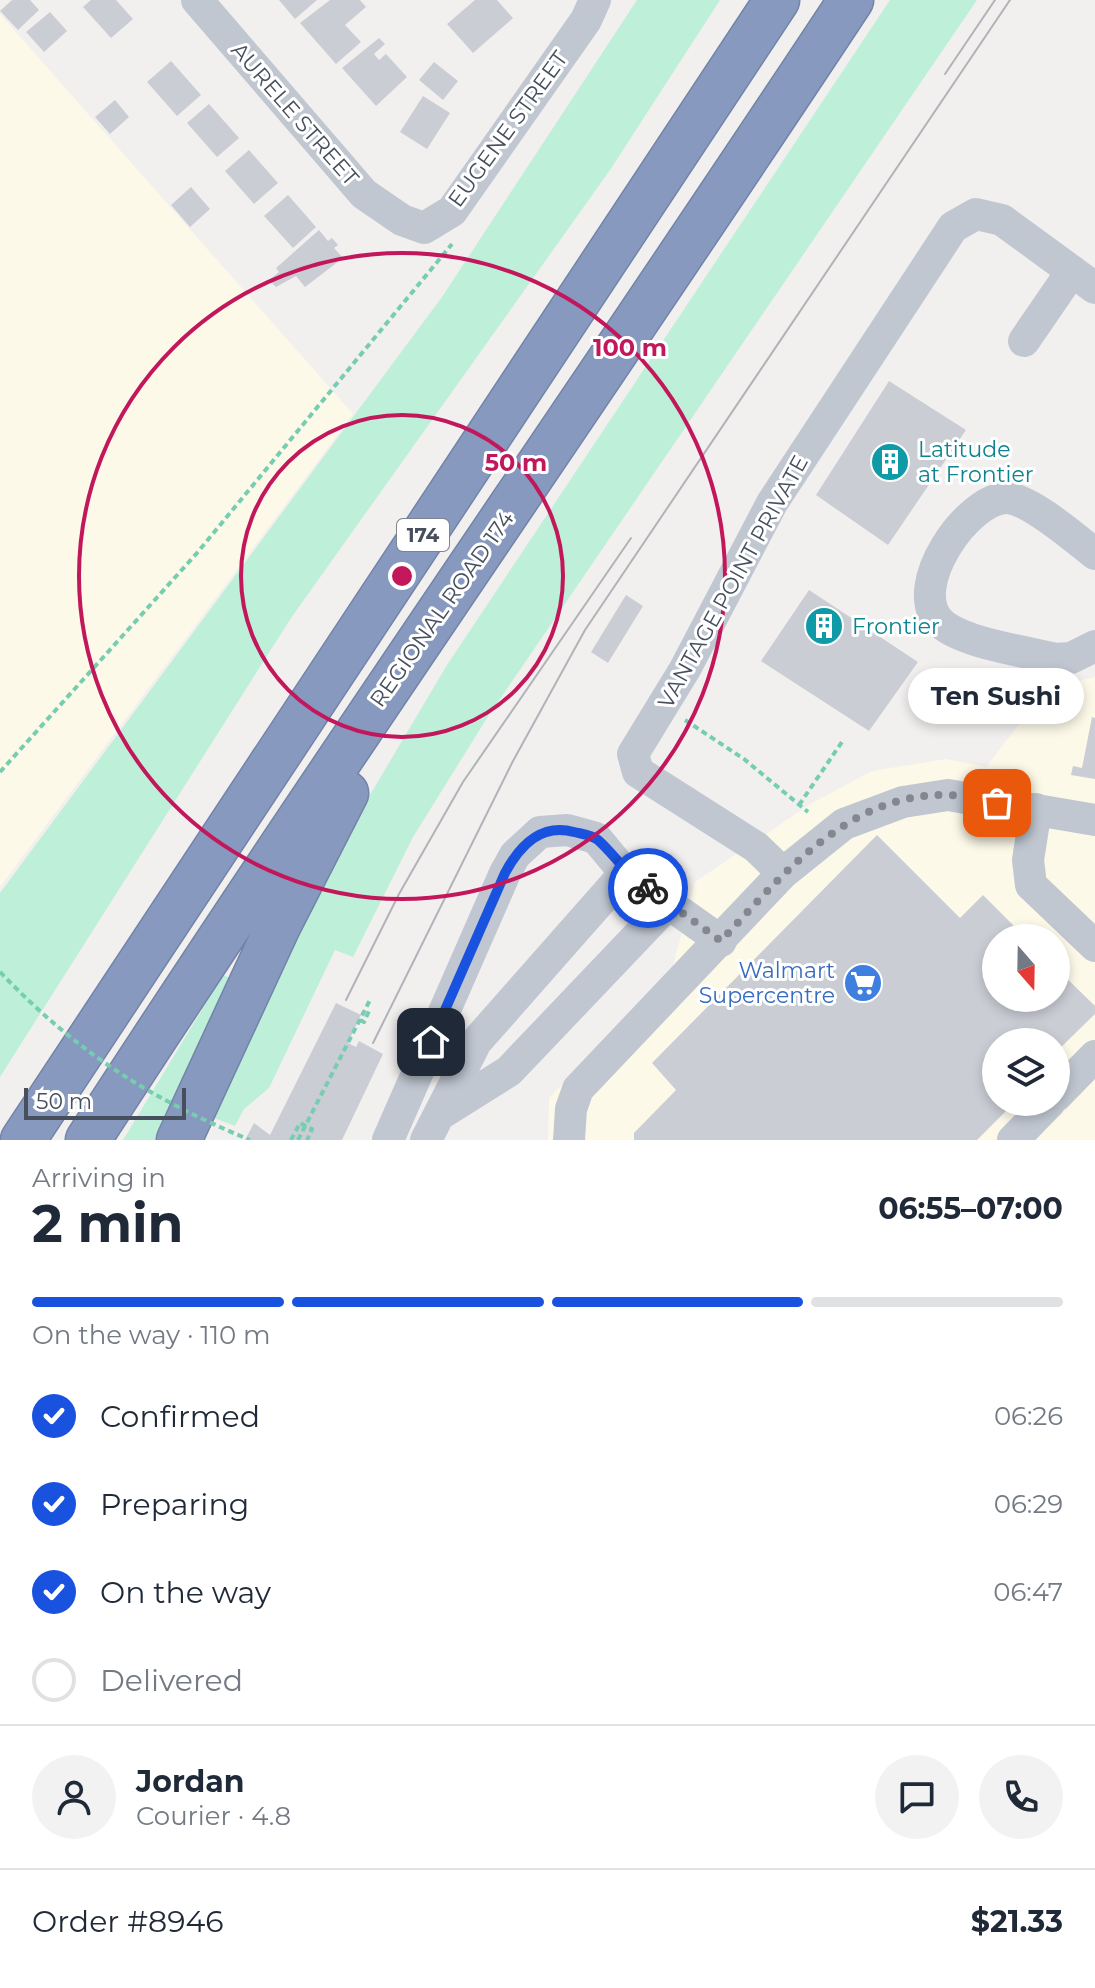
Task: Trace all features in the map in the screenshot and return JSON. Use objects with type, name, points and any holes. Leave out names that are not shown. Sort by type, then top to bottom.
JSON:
[{"type":"highway","name":"174","points":[[23,1140],[777,0]]},
{"type":"highway","name":"REGIONAL ROAD 174","points":[[88,1140],[335,764],[528,484],[851,0]]},
{"type":"highway","points":[[179,1140],[279,924],[363,762],[528,484]]},
{"type":"street","name":"AURELE STREET","points":[[197,0],[364,194],[402,220]]},
{"type":"street","name":"EUGENE STREET","points":[[402,220],[424,228],[452,211],[586,20],[595,0]]},
{"type":"street","name":"VANTAGE POINT PRIVATE","points":[[783,873],[756,847],[638,772],[633,754],[663,706],[772,503],[953,227],[976,214],[1002,220],[1084,280]]},
{"type":"street","points":[[1024,341],[1084,280]]},
{"type":"street","points":[[1089,650],[1055,659],[955,633],[934,615],[929,604],[928,584],[936,565],[969,518],[993,500],[1020,501],[1095,554]]},
{"type":"street","points":[[569,1140],[571,1109],[578,1089],[783,873],[844,824],[903,802],[948,795],[1095,820]]},
{"type":"street","points":[[1036,809],[1028,860],[1031,885],[1095,946]]},
{"type":"street","points":[[388,1140],[515,855],[540,832],[567,830],[596,838],[625,873],[721,941]]},
{"type":"street","points":[[432,1127],[476,1042],[625,873]]},
{"type":"street","points":[[432,1127],[509,1071],[670,902]]},
{"type":"street","points":[[1070,1082],[1095,1056]]},
{"type":"street","points":[[1013,1140],[1036,1116]]},
{"type":"path","points":[[0,772],[197,553],[455,240]]},
{"type":"path","points":[[663,706],[744,759],[808,812]]},
{"type":"path","points":[[799,805],[842,742]]},
{"type":"path","points":[[0,972],[68,1039],[132,1083],[250,1140]]},
{"type":"path","points":[[298,1140],[371,998]]},
{"type":"path","points":[[360,1020],[364,1022],[369,1011]]},
{"type":"path","points":[[291,1140],[300,1123],[312,1129],[307,1140]]},
{"type":"shaded area","points":[[0,14],[353,414],[0,887]]},
{"type":"shaded area","points":[[1095,677],[1095,1140],[548,1140],[549,1098],[672,970],[695,882],[812,803],[872,771],[946,759],[986,767],[1047,688]]},
{"type":"green space","points":[[637,0],[720,0],[610,170],[291,618],[0,1077],[0,893],[442,297]]},
{"type":"green space","points":[[890,0],[977,0],[487,718],[413,837],[353,957],[335,950],[269,1088],[244,1109],[235,1126],[209,1116],[348,832],[447,665]]},
{"type":"green space","points":[[223,975],[241,982],[169,1140],[123,1140]]},
{"type":"building","points":[[12,0],[30,0],[39,10],[18,30],[0,11]]},
{"type":"building","points":[[91,0],[116,0],[133,19],[111,38],[83,7]]},
{"type":"building","points":[[279,0],[317,0],[295,19]]},
{"type":"building","points":[[330,0],[360,0],[366,7],[345,25],[361,42],[336,64],[300,23]]},
{"type":"building","points":[[475,0],[497,0],[513,18],[473,53],[447,24]]},
{"type":"building","points":[[50,12],[67,31],[44,52],[26,32]]},
{"type":"building","points":[[379,38],[385,44],[374,54],[379,60],[386,54],[407,77],[376,106],[342,68]]},
{"type":"building","points":[[171,61],[201,95],[177,116],[147,82]]},
{"type":"building","points":[[434,62],[458,81],[443,100],[419,80]]},
{"type":"building","points":[[423,96],[450,113],[427,149],[400,132]]},
{"type":"building","points":[[115,100],[129,117],[110,134],[95,117]]},
{"type":"building","points":[[209,104],[239,138],[217,157],[187,123]]},
{"type":"building","points":[[249,150],[278,183],[254,204],[225,171]]},
{"type":"building","points":[[191,187],[210,209],[190,227],[171,205]]},
{"type":"building","points":[[288,195],[316,227],[293,248],[264,216]]},
{"type":"building","points":[[319,230],[328,241],[332,238],[338,245],[334,248],[343,258],[305,287],[296,276],[276,287],[269,280],[279,272],[276,268]]},
{"type":"building","name":"Latitude at Frontier","points":[[889,381],[966,430],[888,545],[816,495]]},
{"type":"building","name":"Frontier","points":[[809,590],[918,662],[869,731],[761,661]]},
{"type":"building","points":[[626,595],[643,606],[608,663],[591,652]]},
{"type":"building","points":[[1092,717],[1095,718],[1095,779],[1071,775],[1073,766],[1082,768]]},
{"type":"building","name":"Walmart Supercentre","points":[[877,835],[960,918],[983,895],[1012,924],[982,924],[982,1012],[1070,1012],[1070,982],[1095,1006],[1095,1014],[1070,1038],[1070,1028],[982,1028],[982,1116],[1001,1116],[977,1140],[634,1140],[634,1133],[676,1090],[652,1063]]},
{"type":"building","points":[[336,1003],[361,1015],[348,1043],[356,1047],[359,1041],[383,1054],[342,1140],[245,1140],[254,1123],[270,1135]]},
{"type":"tram line","points":[[945,74],[995,0]]},
{"type":"tram line","points":[[373,1043],[513,761],[585,630],[1010,0]]},
{"type":"tram line","points":[[346,1000],[399,894],[463,782],[631,538]]},
{"type":"way so far","points":[[648,888],[721,941],[783,873],[844,824],[881,808],[926,797],[948,795],[997,803]]},
{"type":"place","name":"Latitude at Frontier","points":[[890,462]]},
{"type":"place","name":"Frontier","points":[[824,626]]},
{"type":"place","name":"Ten Sushi","points":[[997,803]]},
{"type":"place","name":"Walmart Supercentre","points":[[863,983]]},
{"type":"route","points":[[431,1042],[505,873],[515,855],[540,832],[567,830],[596,838],[625,873],[648,888]]}]
